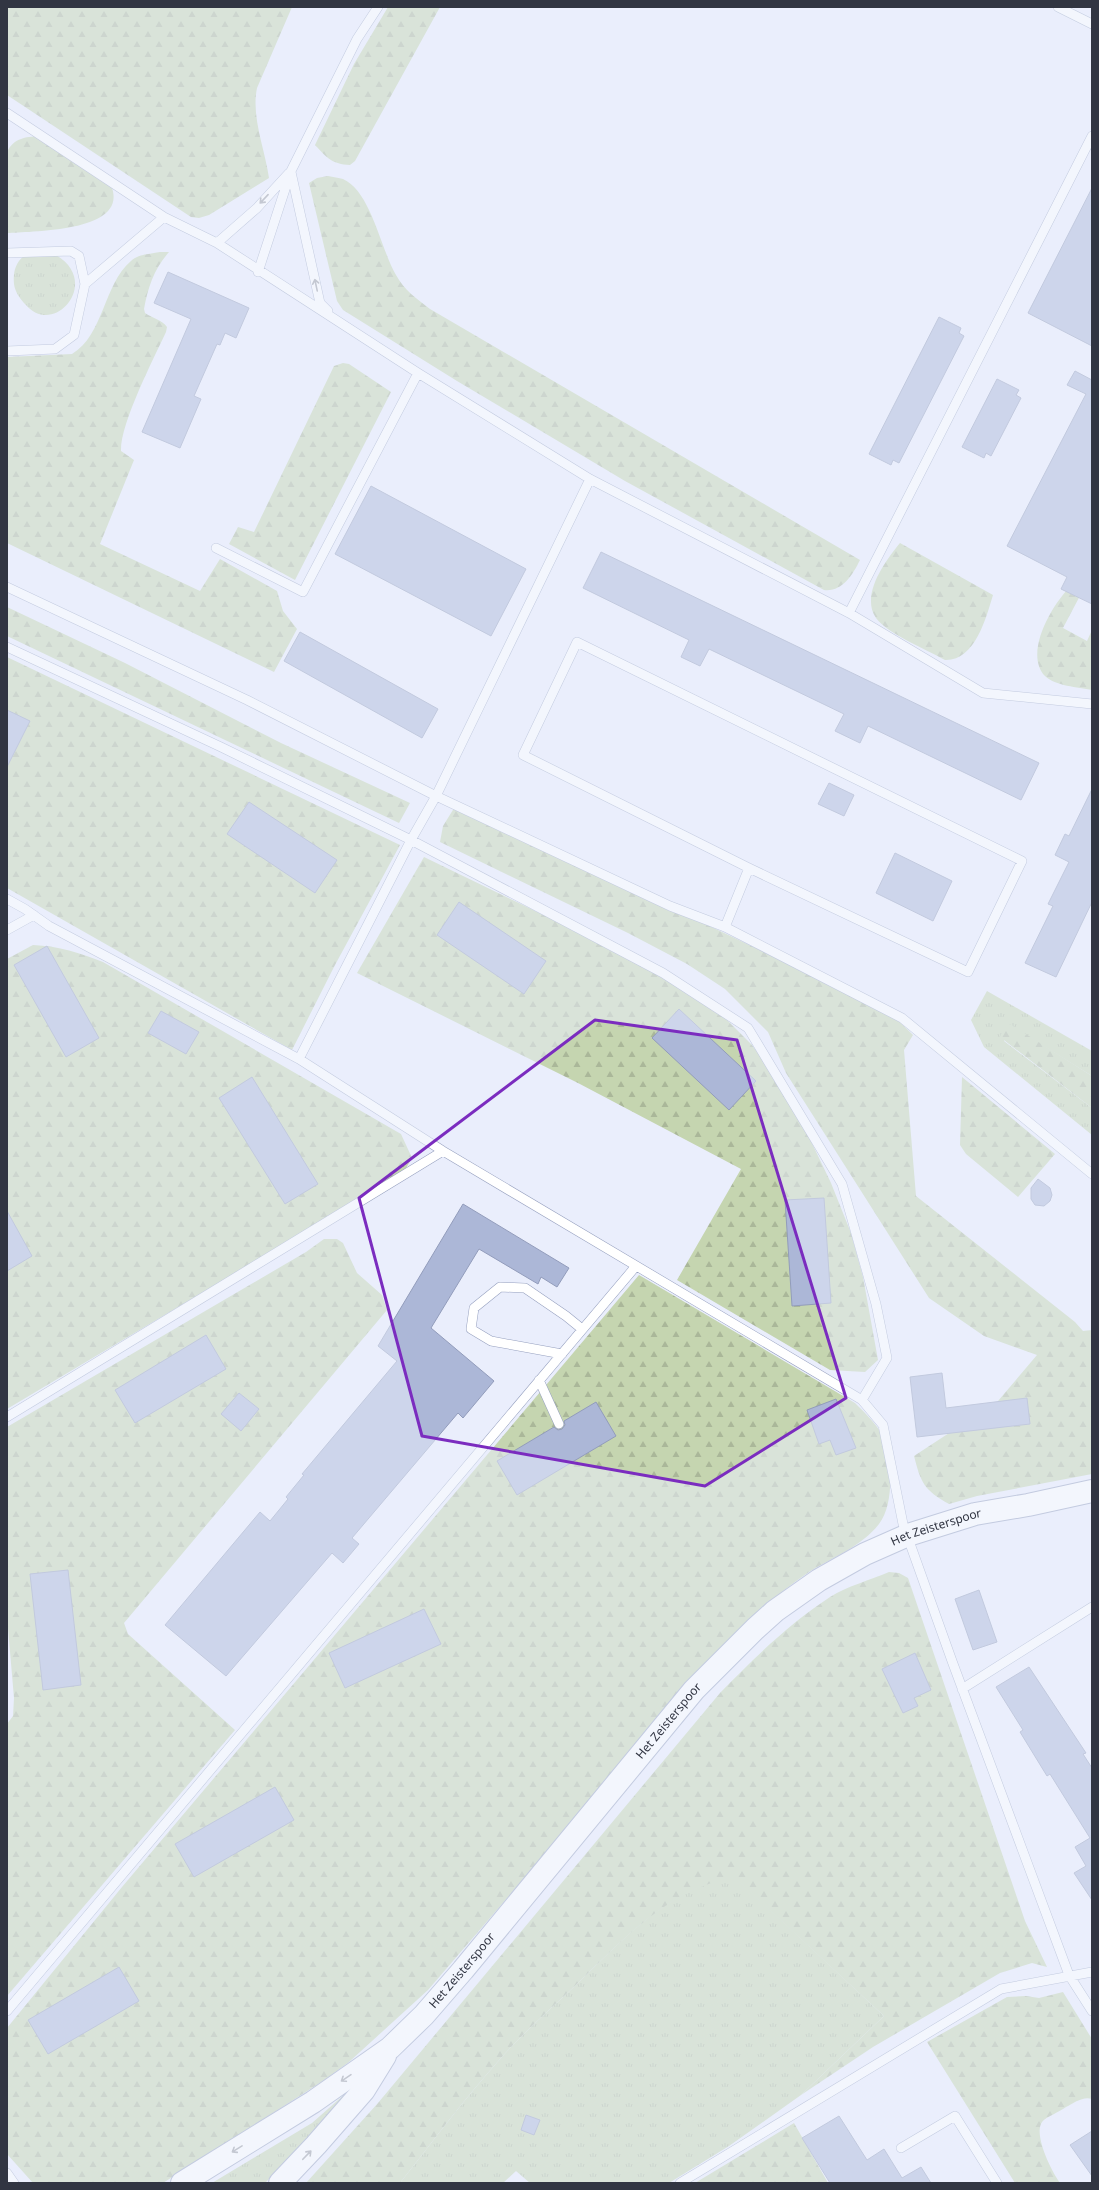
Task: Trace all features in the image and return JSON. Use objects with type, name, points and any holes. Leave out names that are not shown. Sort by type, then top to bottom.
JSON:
[{"type":"street","name":"Het Zeisterspoor","points":[[182,2183],[313,2102],[390,2048],[443,1992],[694,1690],[729,1654],[775,1611],[820,1580],[865,1554],[908,1535],[975,1514],[1028,1505],[1092,1491]]},
{"type":"street","name":"Het Zeisterspoor","points":[[1028,1505],[1092,1499]]},
{"type":"street","name":"Het Zeisterspoor","points":[[280,2183],[316,2145],[364,2090],[390,2048]]},
{"type":"lane","points":[[258,272],[291,171],[357,39],[378,7]]},
{"type":"lane","points":[[1058,7],[1092,24]]},
{"type":"lane","points":[[7,113],[164,217],[217,244],[258,272],[334,318],[418,373],[590,480],[848,613],[983,693],[1092,704]]},
{"type":"lane","points":[[848,613],[1092,136]]},
{"type":"lane","points":[[217,244],[257,208],[291,171]]},
{"type":"lane","points":[[291,171],[320,303],[334,318]]},
{"type":"lane","points":[[85,284],[164,217]]},
{"type":"lane","points":[[7,253],[71,251],[79,256],[85,284],[74,335],[55,349],[7,351]]},
{"type":"lane","points":[[216,548],[303,592],[418,373]]},
{"type":"lane","points":[[299,1059],[411,840],[436,796],[590,480]]},
{"type":"lane","points":[[7,587],[247,700],[436,796],[670,906],[725,927],[902,1018],[1092,1174]]},
{"type":"lane","points":[[578,642],[1022,861],[968,972],[749,868],[523,755],[578,642]]},
{"type":"lane","points":[[7,647],[221,747],[411,840],[663,974],[748,1028],[842,1184],[876,1304],[888,1358],[862,1400]]},
{"type":"lane","points":[[725,927],[749,868]]},
{"type":"lane","points":[[7,899],[49,926],[299,1059],[443,1151],[862,1400],[883,1425],[903,1524],[962,1689],[1069,1975],[1092,2012]]},
{"type":"lane","points":[[7,930],[34,915]]},
{"type":"lane","points":[[7,1417],[443,1151]]},
{"type":"lane","points":[[7,2011],[636,1266]]},
{"type":"lane","points":[[562,1354],[491,1341],[471,1330],[474,1308],[500,1287],[525,1288],[566,1316],[582,1330]]},
{"type":"lane","points":[[539,1380],[559,1424]]},
{"type":"lane","points":[[962,1689],[1092,1607]]},
{"type":"lane","points":[[680,2183],[1001,1989],[1069,1975],[1092,1972]]},
{"type":"lane","points":[[901,2148],[955,2116],[997,2183]]},
{"type":"lane","points":[[7,2173],[14,2183]]},
{"type":"highlighted area","points":[[595,1020],[737,1040],[846,1398],[705,1486],[422,1436],[359,1198]]},
{"type":"green space","points":[[7,7],[292,7],[257,88],[257,122],[269,178],[209,215],[199,218],[191,217],[7,95]]},
{"type":"green space","points":[[388,7],[440,7],[355,161],[350,165],[334,162],[315,145],[354,64]]},
{"type":"green space","points":[[39,136],[112,188],[113,202],[105,213],[92,221],[55,229],[7,233],[7,152],[13,144],[20,139]]},
{"type":"green space","points":[[328,176],[343,179],[353,186],[361,196],[368,208],[399,280],[407,290],[430,309],[860,560],[854,572],[841,586],[830,590],[824,590],[625,481],[457,381],[343,310],[337,301],[309,183],[317,178]]},
{"type":"green space","points":[[160,252],[169,252],[159,265],[152,279],[147,293],[144,309],[145,313],[160,321],[167,327],[166,332],[146,374],[126,425],[122,439],[121,451],[134,460],[100,544],[200,591],[220,559],[277,591],[283,611],[297,629],[274,672],[7,543],[7,357],[72,354],[83,346],[91,335],[114,283],[122,271],[137,257]]},
{"type":"green space","points":[[56,255],[69,266],[75,279],[74,291],[69,302],[60,311],[49,315],[37,313],[26,305],[17,293],[14,284],[15,268],[24,256]]},
{"type":"green space","points":[[343,363],[349,364],[391,392],[295,580],[229,544],[238,527],[254,532],[334,366]]},
{"type":"green space","points":[[900,543],[993,595],[983,626],[972,646],[964,654],[945,660],[899,636],[876,618],[872,609],[871,599],[873,589],[882,568]]},
{"type":"green space","points":[[1071,586],[1082,592],[1063,628],[1087,641],[1092,630],[1092,690],[1067,686],[1055,682],[1045,676],[1039,666],[1037,655],[1043,629],[1056,604]]},
{"type":"green space","points":[[7,607],[125,663],[281,743],[410,803],[399,823],[7,636]]},
{"type":"green space","points":[[7,657],[400,845],[335,965],[292,1050],[7,888]]},
{"type":"green space","points":[[456,805],[873,1004],[900,1022],[913,1035],[904,1050],[916,1196],[1075,1322],[1083,1331],[1092,1330],[1092,1474],[977,1496],[949,1504],[929,1490],[919,1473],[914,1456],[998,1401],[1037,1355],[984,1336],[929,1298],[786,1073],[768,1032],[725,989],[687,964],[628,933],[440,842],[443,826]]},
{"type":"green space","points":[[424,857],[622,953],[720,1013],[752,1045],[778,1080],[798,1114],[831,1183],[851,1233],[863,1277],[878,1360],[865,1372],[830,1370],[677,1280],[741,1169],[578,1083],[357,973]]},
{"type":"green space","points":[[33,945],[69,950],[103,962],[401,1134],[412,1158],[403,1173],[7,1409],[7,959]]},
{"type":"green space","points":[[987,991],[1092,1051],[1092,1076],[1010,1025],[1004,1041],[1092,1108],[1092,1135],[984,1047],[971,1020]]},
{"type":"green space","points":[[1010,1024],[1092,1076],[1092,1108],[1000,1037],[1003,1030]]},
{"type":"green space","points":[[962,1077],[1055,1154],[1018,1197],[966,1154],[960,1145]]},
{"type":"green space","points":[[324,1239],[337,1239],[343,1243],[357,1273],[382,1295],[387,1310],[124,1623],[128,1634],[235,1730],[7,1996],[7,1724],[13,1716],[14,1698],[7,1617],[7,1427],[306,1252]]},
{"type":"green space","points":[[639,1275],[855,1403],[864,1412],[883,1436],[889,1461],[889,1495],[884,1516],[879,1524],[864,1539],[809,1572],[791,1585],[738,1630],[428,1990],[349,2062],[323,2081],[163,2183],[33,2183],[7,2154],[7,2028],[122,1887]]},
{"type":"green space","points":[[889,1572],[899,1573],[908,1578],[1025,1921],[1047,1967],[1032,1963],[1000,1973],[873,2047],[801,2095],[884,2016],[734,1877],[711,1883],[689,1892],[649,1918],[613,1949],[529,2029],[475,2088],[400,2183],[306,2183],[378,2103],[720,1693],[772,1642],[815,1607],[844,1590]]},
{"type":"green space","points":[[734,1876],[884,2016],[801,2095],[729,2146],[669,2183],[530,2183],[516,2171],[503,2183],[400,2183],[462,2104],[510,2048],[631,1932],[668,1903],[710,1882]]},
{"type":"green space","points":[[1063,1992],[1092,2039],[1092,2099],[1085,2098],[1079,2100],[1042,2122],[1040,2135],[1042,2144],[1048,2162],[1060,2183],[1015,2183],[927,2042],[1007,1997],[1026,1996],[1039,1998]]},
{"type":"green space","points":[[354,2086],[297,2151],[265,2183],[212,2183],[312,2123]]},
{"type":"green space","points":[[794,2123],[828,2183],[695,2183]]},
{"type":"building","points":[[1092,188],[1092,346],[1028,313]]},
{"type":"building","points":[[168,272],[249,308],[236,338],[225,333],[220,345],[217,344],[194,396],[201,399],[180,448],[142,432],[191,319],[154,303]]},
{"type":"building","points":[[939,317],[961,328],[959,333],[964,336],[899,463],[893,460],[891,465],[869,454]]},
{"type":"building","points":[[1075,371],[1092,380],[1092,604],[1061,589],[1067,577],[1007,546],[1086,394],[1067,385]]},
{"type":"building","points":[[997,379],[1019,390],[1016,395],[1021,398],[991,456],[986,453],[984,458],[962,447]]},
{"type":"building","points":[[371,486],[526,569],[491,636],[335,554]]},
{"type":"building","points":[[601,552],[1039,763],[1021,800],[868,726],[860,743],[835,731],[844,714],[709,649],[700,666],[681,657],[689,640],[583,588]]},
{"type":"building","points":[[300,632],[438,709],[422,738],[284,661]]},
{"type":"building","points":[[7,710],[30,721],[7,767]]},
{"type":"building","points":[[829,783],[854,795],[844,816],[818,804]]},
{"type":"building","points":[[1092,789],[1092,902],[1056,977],[1025,963],[1053,906],[1048,904],[1069,862],[1055,855],[1065,834],[1069,836]]},
{"type":"building","points":[[249,802],[337,860],[315,893],[227,834]]},
{"type":"building","points":[[895,853],[952,881],[933,921],[876,893]]},
{"type":"building","points":[[459,902],[546,961],[524,994],[437,935]]},
{"type":"building","points":[[47,946],[99,1038],[66,1057],[14,965]]},
{"type":"building","points":[[679,1009],[756,1081],[729,1110],[652,1038]]},
{"type":"building","points":[[161,1011],[199,1032],[186,1054],[148,1033]]},
{"type":"building","points":[[252,1077],[318,1184],[285,1204],[219,1098]]},
{"type":"building","points":[[1038,1179],[1050,1188],[1052,1195],[1050,1201],[1044,1206],[1035,1205],[1031,1199],[1031,1188]]},
{"type":"building","points":[[824,1198],[831,1303],[792,1306],[785,1200]]},
{"type":"building","points":[[463,1204],[569,1268],[557,1287],[541,1277],[538,1284],[479,1249],[431,1328],[494,1381],[463,1418],[458,1413],[352,1538],[359,1544],[343,1563],[332,1553],[226,1676],[165,1625],[260,1512],[270,1521],[288,1499],[286,1497],[304,1475],[302,1474],[397,1361],[378,1346]]},
{"type":"building","points":[[7,1211],[32,1256],[7,1271]]},
{"type":"building","points":[[206,1335],[226,1369],[135,1423],[115,1390]]},
{"type":"building","points":[[942,1373],[946,1408],[1027,1398],[1030,1424],[917,1437],[910,1377]]},
{"type":"building","points":[[239,1393],[259,1409],[241,1431],[221,1414]]},
{"type":"building","points":[[836,1399],[856,1448],[836,1455],[830,1440],[819,1444],[807,1410]]},
{"type":"building","points":[[596,1402],[616,1436],[517,1495],[497,1461],[554,1427],[558,1430],[562,1429],[565,1425],[564,1421]]},
{"type":"building","points":[[68,1570],[81,1685],[43,1690],[30,1574]]},
{"type":"building","points":[[979,1590],[997,1642],[973,1650],[955,1599]]},
{"type":"building","points":[[424,1609],[441,1644],[345,1688],[329,1653]]},
{"type":"building","points":[[915,1653],[931,1690],[914,1698],[918,1706],[903,1713],[882,1669]]},
{"type":"building","points":[[1029,1667],[1086,1753],[1083,1754],[1092,1768],[1092,1900],[1074,1873],[1086,1866],[1075,1847],[1090,1838],[1050,1774],[1047,1776],[1020,1732],[1023,1730],[996,1687]]},
{"type":"building","points":[[275,1787],[294,1820],[194,1877],[175,1844]]},
{"type":"building","points":[[119,1967],[139,2001],[48,2054],[28,2020]]},
{"type":"building","points":[[526,2115],[540,2120],[534,2135],[521,2130]]},
{"type":"building","points":[[839,2116],[867,2160],[884,2149],[902,2178],[921,2167],[931,2183],[830,2183],[802,2138]]},
{"type":"building","points":[[1092,2131],[1092,2176],[1070,2145]]}]
